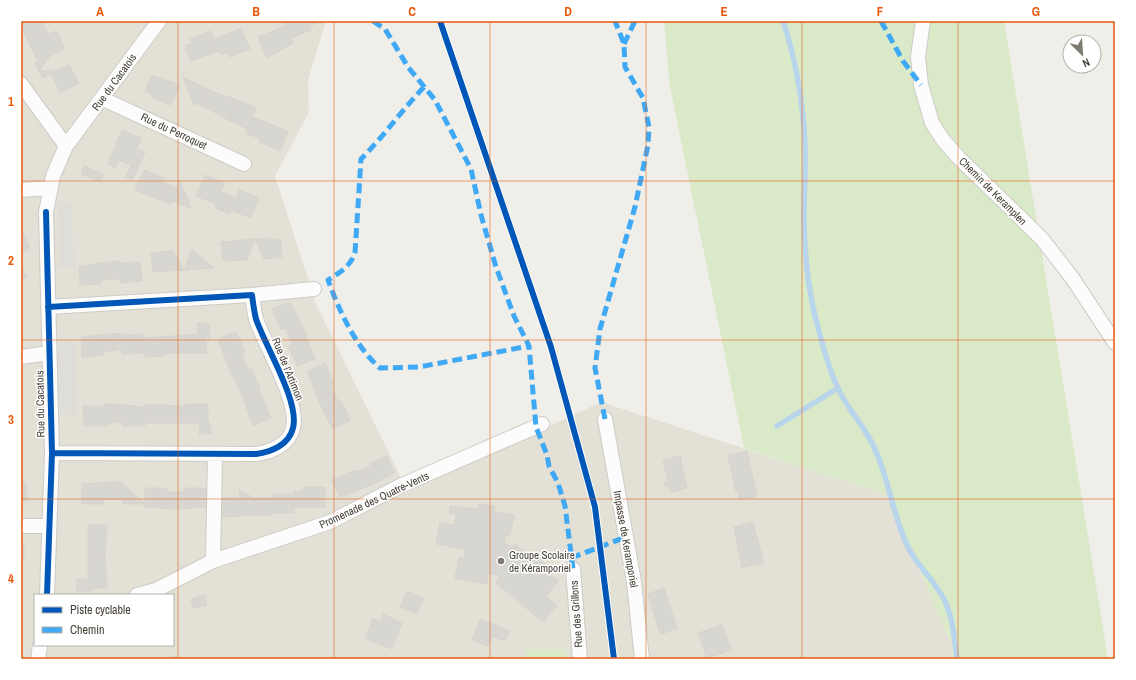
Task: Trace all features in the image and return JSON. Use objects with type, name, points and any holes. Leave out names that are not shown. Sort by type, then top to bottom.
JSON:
[{"type":"street","name":"Rue du Cacatois","points":[[47,594],[52,454],[46,212],[49,188],[57,164],[66,146],[159,21]]},
{"type":"street","name":"Chemin de Keramplen","points":[[923,21],[918,57],[921,85],[932,123],[943,140],[959,158],[1042,239],[1073,279],[1115,343]]},
{"type":"street","points":[[21,84],[66,146]]},
{"type":"street","name":"Rue du Perroquet","points":[[103,98],[244,164]]},
{"type":"street","points":[[21,190],[49,188]]},
{"type":"street","points":[[48,306],[252,295],[314,289]]},
{"type":"street","name":"Rue de l'Artimon","points":[[52,454],[216,455],[265,453],[285,442],[293,428],[293,407],[257,320],[252,295]]},
{"type":"street","points":[[21,357],[49,353]]},
{"type":"street","name":"Impasse de Keramporiel","points":[[605,419],[634,582],[642,659]]},
{"type":"street","name":"Promenade des Quatre-Vents","points":[[141,594],[156,590],[213,561],[330,522],[400,486],[542,424]]},
{"type":"street","points":[[213,561],[216,455]]},
{"type":"street","points":[[21,526],[49,526]]},
{"type":"street","name":"Rue des Grillons","points":[[573,568],[580,659]]},
{"type":"street","points":[[38,659],[40,646]]},
{"type":"shaded area","points":[[21,21],[326,21],[308,80],[309,112],[275,176],[316,304],[408,492],[601,402],[887,495],[953,648],[951,659],[21,659]]},
{"type":"shaded area","points":[[72,202],[74,267],[59,269],[58,203]]},
{"type":"shaded area","points":[[76,341],[78,414],[60,415],[58,342]]},
{"type":"green space","points":[[664,21],[1004,21],[1108,659],[951,659],[953,648],[887,495],[744,448],[670,87]]},
{"type":"green space","points":[[526,649],[567,649],[567,659],[526,659]]},
{"type":"building","points":[[21,21],[42,21],[48,33],[29,43],[21,27]]},
{"type":"building","points":[[284,21],[316,21],[317,23],[309,26],[311,30],[291,38]]},
{"type":"building","points":[[286,26],[293,43],[267,58],[258,37]]},
{"type":"building","points":[[241,28],[250,49],[229,57],[228,53],[221,55],[214,40]]},
{"type":"building","points":[[56,31],[65,48],[50,56],[39,71],[35,63],[38,62],[29,43]]},
{"type":"building","points":[[210,31],[219,51],[191,61],[185,46],[192,43],[190,39]]},
{"type":"building","points":[[69,65],[79,83],[60,93],[51,74],[43,78],[39,71],[57,70]]},
{"type":"building","points":[[152,75],[180,85],[171,105],[151,97],[152,95],[145,91]]},
{"type":"building","points":[[183,77],[209,90],[203,106],[196,103],[194,106]]},
{"type":"building","points":[[209,90],[237,100],[228,120],[203,106]]},
{"type":"building","points":[[237,100],[256,108],[252,117],[260,120],[253,136],[246,133],[248,129],[228,120]]},
{"type":"building","points":[[260,120],[288,131],[280,151],[259,142],[261,139],[253,136]]},
{"type":"building","points":[[122,130],[141,138],[137,149],[145,152],[138,168],[119,160],[116,168],[108,164]]},
{"type":"building","points":[[131,165],[138,168],[133,180],[126,177]]},
{"type":"building","points":[[84,166],[103,174],[100,182],[81,174]]},
{"type":"building","points":[[144,170],[164,178],[162,182],[169,185],[163,201],[135,190]]},
{"type":"building","points":[[205,175],[225,184],[221,192],[229,195],[222,211],[215,208],[216,204],[196,196]]},
{"type":"building","points":[[180,180],[191,208],[172,201],[170,204],[163,201],[169,185],[176,188]]},
{"type":"building","points":[[239,190],[259,198],[251,218],[231,210],[229,214],[222,211],[229,195],[236,198]]},
{"type":"building","points":[[21,227],[30,249],[24,252],[23,249],[21,250]]},
{"type":"building","points":[[272,238],[272,240],[281,239],[282,257],[264,259],[255,239]]},
{"type":"building","points":[[255,239],[247,260],[223,261],[221,242]]},
{"type":"building","points":[[192,250],[214,268],[184,270]]},
{"type":"building","points":[[173,251],[184,270],[153,272],[151,253]]},
{"type":"building","points":[[119,261],[119,263],[140,262],[142,281],[120,283],[120,279],[110,279],[109,262]]},
{"type":"building","points":[[109,262],[110,279],[101,280],[101,284],[80,285],[79,266]]},
{"type":"building","points":[[23,269],[27,277],[21,279],[21,270]]},
{"type":"building","points":[[290,302],[304,330],[289,336],[285,328],[281,329],[272,309]]},
{"type":"building","points":[[197,323],[209,323],[210,338],[206,338],[207,353],[175,353],[174,336],[198,334]]},
{"type":"building","points":[[304,330],[315,359],[297,366],[288,346],[292,345],[289,336]]},
{"type":"building","points":[[236,332],[245,352],[241,353],[245,362],[229,368],[218,339]]},
{"type":"building","points":[[122,333],[122,335],[143,334],[144,353],[122,354],[122,350],[113,351],[112,334]]},
{"type":"building","points":[[112,334],[113,351],[104,351],[104,355],[82,357],[81,337]]},
{"type":"building","points":[[174,336],[175,353],[166,354],[166,356],[144,357],[143,338]]},
{"type":"building","points":[[245,362],[248,370],[252,369],[260,389],[243,397],[234,377],[232,378],[229,368]]},
{"type":"building","points":[[325,363],[334,384],[330,385],[334,393],[318,400],[308,371]]},
{"type":"building","points":[[259,390],[271,418],[253,426],[243,397]]},
{"type":"building","points":[[334,393],[338,402],[341,400],[350,421],[332,428],[318,400]]},
{"type":"building","points":[[104,404],[114,404],[114,422],[105,426],[84,426],[83,406],[104,406]]},
{"type":"building","points":[[114,404],[145,407],[145,426],[123,426],[123,422],[114,422]]},
{"type":"building","points":[[145,404],[176,406],[176,423],[145,423]]},
{"type":"building","points":[[185,404],[208,404],[208,419],[212,434],[199,434],[200,423],[176,423],[176,406],[185,406]]},
{"type":"building","points":[[747,451],[757,496],[739,500],[728,455]]},
{"type":"building","points":[[387,456],[394,473],[371,485],[364,469],[371,466],[370,463]]},
{"type":"building","points":[[680,456],[687,488],[671,492],[669,486],[666,487],[664,482],[668,481],[663,460]]},
{"type":"building","points":[[364,469],[371,485],[340,497],[332,480],[355,470],[356,472]]},
{"type":"building","points":[[21,482],[26,482],[27,501],[21,501]]},
{"type":"building","points":[[113,482],[114,499],[104,499],[104,504],[82,504],[82,484]]},
{"type":"building","points":[[113,482],[123,482],[123,484],[145,504],[122,504],[123,499],[114,499]]},
{"type":"building","points":[[303,487],[325,487],[325,507],[294,508],[294,491],[303,491]]},
{"type":"building","points":[[145,488],[166,488],[167,492],[175,492],[176,509],[145,507]]},
{"type":"building","points":[[185,488],[207,488],[207,507],[176,509],[175,492],[185,492]]},
{"type":"building","points":[[239,490],[254,498],[263,498],[263,515],[219,517],[219,498],[239,498]]},
{"type":"building","points":[[272,494],[294,494],[294,513],[272,513],[272,515],[263,515],[263,498],[272,498]]},
{"type":"building","name":"Groupe Scolaire de Kéramporiel","points":[[479,504],[495,506],[494,512],[514,515],[510,536],[505,535],[504,542],[512,548],[515,544],[530,557],[534,554],[546,564],[543,568],[558,581],[546,596],[557,606],[543,622],[496,583],[500,577],[498,575],[488,574],[487,584],[455,578],[459,557],[464,558],[465,549],[436,544],[440,522],[455,525],[456,514],[449,513],[450,506],[478,509]]},
{"type":"building","points":[[753,522],[764,563],[742,568],[734,527]]},
{"type":"building","points":[[88,525],[107,525],[105,556],[88,556]]},
{"type":"building","points":[[21,545],[24,545],[24,561],[21,561]]},
{"type":"building","points":[[88,556],[105,556],[107,588],[92,588],[92,591],[77,591],[77,579],[88,579]]},
{"type":"building","points":[[664,588],[677,629],[660,634],[648,594]]},
{"type":"building","points":[[407,591],[424,598],[417,614],[400,607]]},
{"type":"building","points":[[205,595],[207,605],[193,608],[191,599]]},
{"type":"building","points":[[383,614],[402,623],[392,649],[365,638],[373,618],[380,621]]},
{"type":"building","points":[[480,619],[496,625],[488,646],[472,640]]},
{"type":"building","points":[[496,625],[509,631],[505,641],[492,636]]},
{"type":"building","points":[[722,625],[731,650],[707,658],[698,633]]},
{"type":"building","points":[[172,656],[181,658],[171,659]]},
{"type":"waterway","points":[[783,21],[795,66],[803,113],[805,153],[804,230],[808,280],[820,336],[837,387],[874,446],[903,536],[908,547],[945,601],[951,617],[957,659]]},
{"type":"waterway","points":[[777,426],[838,388]]},
{"type":"marked path","points":[[373,21],[385,29],[408,67],[435,100],[471,169],[481,215],[496,267],[514,316],[529,346],[536,427],[547,455],[549,466],[558,483],[565,506],[573,569]]},
{"type":"marked path","points":[[605,419],[595,368],[600,329],[635,207],[648,145],[649,127],[643,98],[625,67],[624,44],[615,21]]},
{"type":"marked path","points":[[624,44],[635,21]]},
{"type":"marked path","points":[[881,21],[903,61],[921,85]]},
{"type":"marked path","points":[[424,87],[361,159],[355,253],[347,266],[328,280],[332,291],[356,339],[371,360],[380,368],[419,367],[529,346]]},
{"type":"marked path","points":[[571,558],[626,537]]},
{"type":"cycle path","points":[[440,21],[551,347],[595,507],[614,659]]},
{"type":"cycle path","points":[[46,212],[52,453],[47,594]]},
{"type":"cycle path","points":[[48,307],[252,295],[256,319],[287,389],[294,417],[293,428],[288,439],[279,447],[256,454],[52,453]]},
{"type":"place","name":"Groupe Scolaire de Kéramporiel","points":[[501,561]]}]
